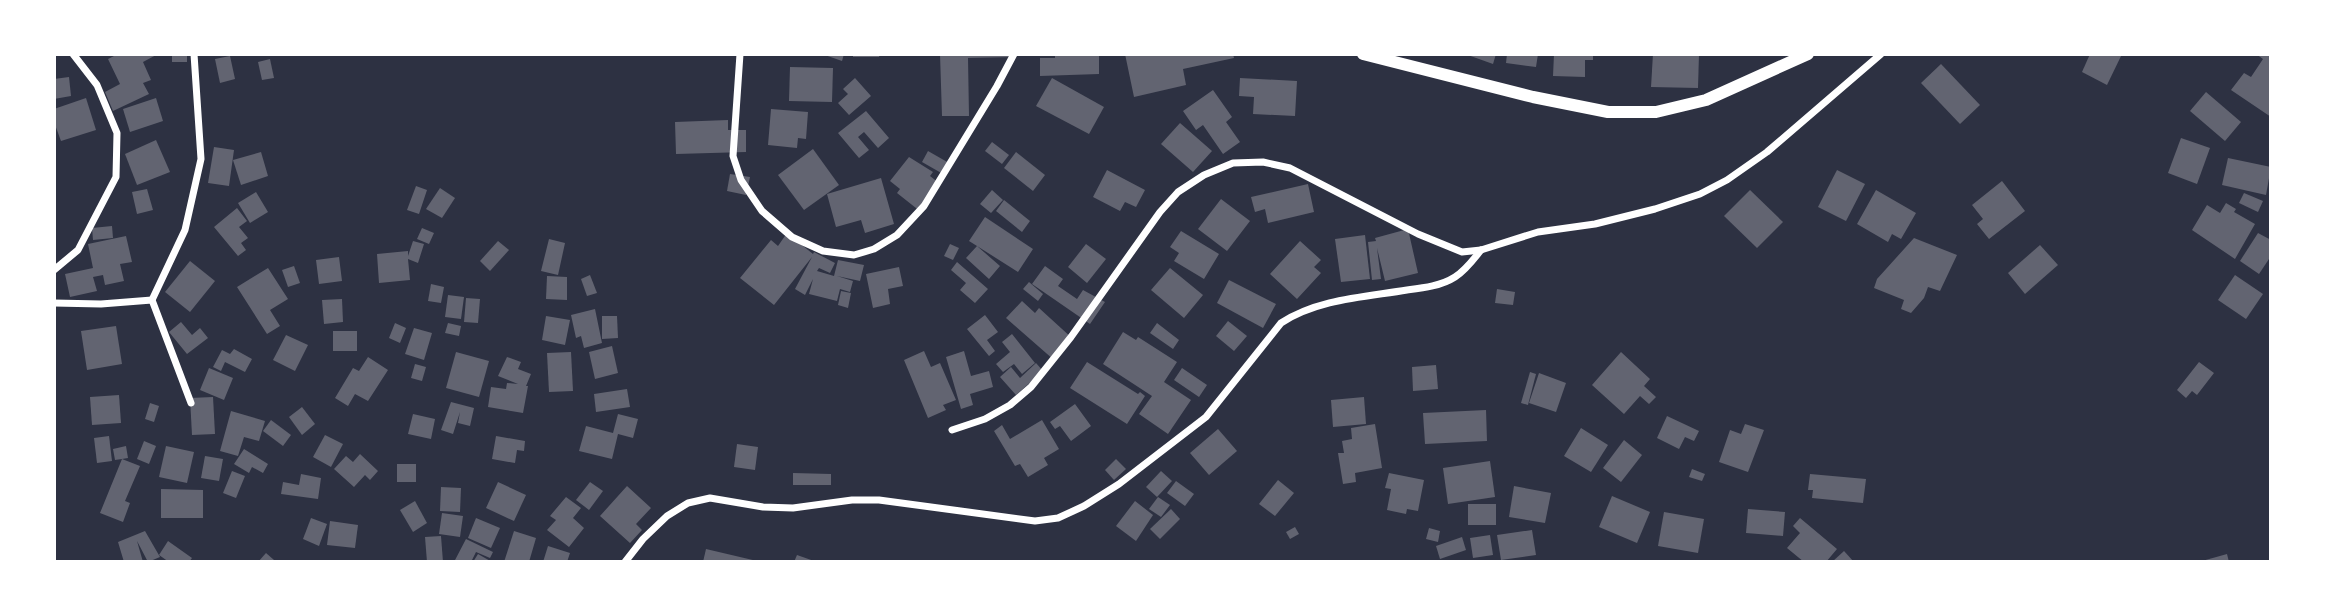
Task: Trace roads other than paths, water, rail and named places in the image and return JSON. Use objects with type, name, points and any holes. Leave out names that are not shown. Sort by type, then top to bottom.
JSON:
[{"type":"main road","points":[[1363,54],[1533,97],[1608,112],[1656,112],[1706,100],[1808,54]]},
{"type":"street","points":[[54,270],[78,250],[116,177],[117,133],[97,85],[73,54]]},
{"type":"street","points":[[191,403],[152,300],[185,230],[201,159],[194,54]]},
{"type":"street","points":[[740,54],[733,156],[741,180],[762,211],[792,237],[823,251],[854,255],[874,249],[897,235],[923,206],[1014,54]]},
{"type":"street","points":[[952,430],[985,419],[1010,405],[1031,387],[1071,337],[1160,212],[1178,192],[1195,180],[1233,163],[1263,162],[1290,168],[1418,234],[1462,252],[1481,250],[1538,232],[1595,224],[1700,194],[1727,180],[1767,152],[1881,54]]},
{"type":"street","points":[[625,562],[643,539],[667,516],[688,503],[710,498],[763,507],[793,508],[852,500],[879,500],[1035,521],[1058,518],[1119,484],[1206,417],[1281,323],[1296,313],[1319,305],[1432,286],[1453,278],[1468,268],[1481,250]]},
{"type":"street","points":[[54,303],[101,304],[152,300]]}]
